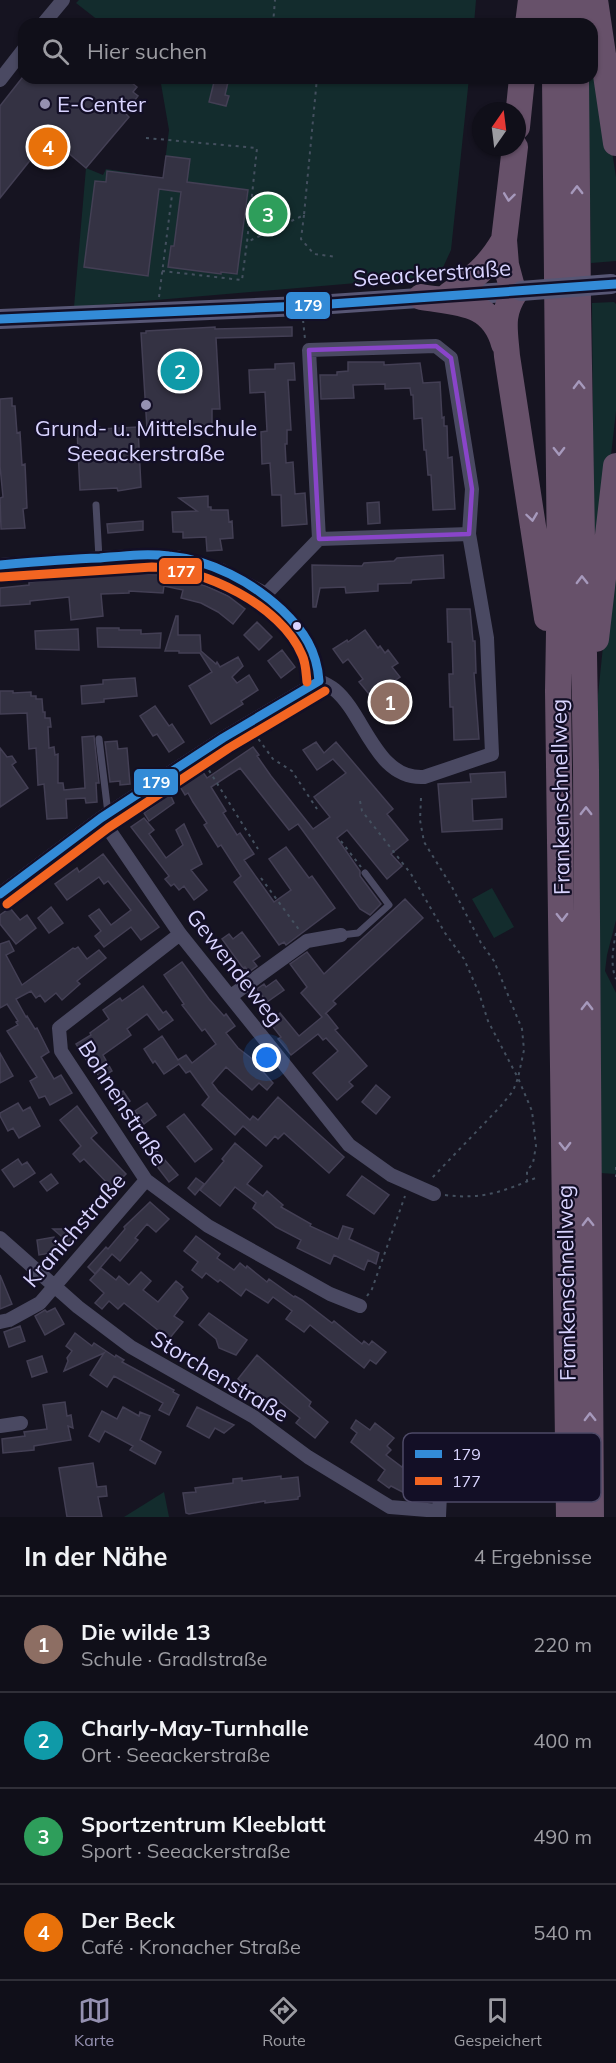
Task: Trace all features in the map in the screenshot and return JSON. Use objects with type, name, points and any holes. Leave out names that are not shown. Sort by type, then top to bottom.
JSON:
[{"type":"highway","points":[[529,18],[531,0]]},
{"type":"highway","points":[[554,0],[554,18]]},
{"type":"highway","points":[[575,0],[575,18]]},
{"type":"highway","points":[[595,0],[598,18]]},
{"type":"highway","points":[[598,20],[616,143]]},
{"type":"highway","points":[[520,102],[521,84]]},
{"type":"highway","name":"Frankenschnellweg","points":[[555,84],[560,561],[558,691],[568,1433]]},
{"type":"highway","name":"Frankenschnellweg","points":[[576,84],[585,722],[590,1433]]},
{"type":"highway","points":[[514,156],[504,240],[506,265],[517,291],[509,301],[504,316],[507,356],[558,691]]},
{"type":"highway","points":[[449,295],[482,271],[495,256],[504,240]]},
{"type":"highway","points":[[421,297],[463,304],[487,314],[502,337],[507,356]]},
{"type":"highway","points":[[585,722],[616,466]]},
{"type":"highway","name":"Frankenschnellweg","points":[[569,1502],[569,1517]]},
{"type":"highway","name":"Frankenschnellweg","points":[[591,1502],[591,1517]]},
{"type":"main road","name":"Seeackerstraße","points":[[0,319],[302,306],[615,284]]},
{"type":"street","points":[[49,18],[63,0]]},
{"type":"street","points":[[0,80],[18,57]]},
{"type":"street","points":[[0,894],[105,815],[198,754],[319,681],[337,691],[390,767],[412,778],[424,777],[492,754],[487,638],[469,534],[472,489],[451,357],[436,345],[309,350],[319,539]]},
{"type":"street","points":[[0,565],[132,556],[177,557],[221,570],[266,594],[319,539],[469,534]]},
{"type":"street","name":"Gewendeweg","points":[[105,815],[180,934],[349,1145],[391,1175],[422,1189]]},
{"type":"street","name":"Bohnenstraße","points":[[180,934],[59,1028],[61,1051],[146,1180],[208,1226],[330,1294],[360,1306]]},
{"type":"street","points":[[231,996],[308,941],[341,935]]},
{"type":"street","name":"Kranichstraße","points":[[0,1322],[9,1320],[40,1302],[146,1180]]},
{"type":"street","name":"Storchenstraße","points":[[0,1238],[78,1307],[131,1347],[254,1417],[308,1457],[390,1507],[439,1514]]},
{"type":"street","points":[[0,1425],[21,1423]]},
{"type":"lane","points":[[96,505],[99,558]]},
{"type":"lane","points":[[266,594],[297,626],[315,651],[319,681]]},
{"type":"lane","points":[[99,739],[105,815]]},
{"type":"lane","points":[[341,935],[358,933],[389,905],[365,873]]},
{"type":"path","points":[[274,18],[275,0]]},
{"type":"path","points":[[315,84],[301,239],[314,254],[337,257]]},
{"type":"path","points":[[146,138],[257,148],[242,280],[162,271]]},
{"type":"path","points":[[157,311],[172,195]]},
{"type":"path","points":[[247,242],[304,215]]},
{"type":"path","points":[[302,306],[304,337],[309,350]]},
{"type":"path","points":[[247,724],[273,759],[292,771],[316,809]]},
{"type":"path","points":[[198,754],[258,849]]},
{"type":"path","points":[[360,1306],[372,1289],[422,1189],[513,1091],[524,1050],[522,1029],[494,961],[424,842],[420,820],[421,798]]},
{"type":"path","points":[[360,801],[362,811],[411,874],[445,933],[464,959],[479,993],[488,1022],[518,1078],[532,1111],[536,1146],[533,1164],[527,1171],[527,1182]]},
{"type":"path","points":[[341,841],[365,873]]},
{"type":"path","points":[[261,878],[308,941]]},
{"type":"path","points":[[616,933],[613,947],[613,972],[616,979]]},
{"type":"path","points":[[616,1167],[616,1177]]},
{"type":"path","points":[[422,1189],[465,1198],[493,1194],[538,1177]]},
{"type":"highlighted area","points":[[436,346],[451,358],[472,489],[469,534],[319,539],[309,350]]},
{"type":"green space","points":[[79,0],[476,0],[474,18],[95,18],[76,3]]},
{"type":"green space","points":[[598,62],[616,177],[616,261],[591,263],[588,84],[598,84]]},
{"type":"green space","points":[[161,84],[468,84],[451,250],[439,276],[74,307],[86,168],[103,175],[106,169],[163,178],[169,130]]},
{"type":"green space","points":[[614,302],[616,304],[616,411],[597,579],[594,578],[592,303]]},
{"type":"green space","points":[[616,520],[616,920],[605,971],[616,993],[616,1174],[600,1173],[595,760],[598,695]]},
{"type":"green space","points":[[492,888],[514,927],[494,938],[472,899]]},
{"type":"green space","points":[[164,1492],[169,1517],[124,1517]]},
{"type":"building","points":[[18,83],[133,84],[137,87],[133,92],[138,96],[125,113],[129,117],[86,168],[59,145],[40,148],[0,198],[0,106]]},
{"type":"building","points":[[214,84],[228,84],[225,95],[229,96],[226,106],[209,102]]},
{"type":"building","points":[[166,156],[190,159],[187,182],[248,190],[237,274],[168,267],[171,246],[174,246],[181,192],[159,189],[148,276],[84,267],[95,181],[106,182],[107,171],[163,178]]},
{"type":"building","points":[[215,327],[215,329],[292,327],[292,336],[216,338],[220,409],[212,409],[212,425],[147,429],[141,333]]},
{"type":"building","points":[[348,362],[384,362],[384,365],[420,363],[423,383],[440,382],[442,418],[444,417],[444,426],[447,426],[448,458],[452,457],[455,509],[433,510],[431,475],[428,475],[426,450],[424,450],[422,418],[414,419],[413,395],[411,395],[410,388],[385,389],[385,384],[353,385],[354,398],[321,399],[320,375],[337,375],[337,372],[348,371]]},
{"type":"building","points":[[294,363],[295,380],[288,380],[291,430],[287,430],[286,463],[293,462],[295,494],[305,493],[307,524],[282,526],[281,495],[272,495],[270,463],[262,464],[261,432],[267,431],[265,392],[250,393],[249,370],[275,369],[275,364]]},
{"type":"building","points":[[12,398],[12,406],[15,406],[17,433],[20,432],[22,465],[25,464],[27,508],[23,509],[25,528],[1,529],[0,498],[3,497],[0,466],[0,399]]},
{"type":"building","points":[[91,427],[100,427],[100,429],[138,427],[141,487],[118,491],[117,488],[80,490],[77,430],[91,429]]},
{"type":"building","points":[[208,496],[208,507],[211,507],[211,510],[228,510],[229,522],[232,521],[233,538],[220,539],[222,550],[207,551],[206,537],[183,538],[183,532],[173,532],[172,512],[197,511],[179,498]]},
{"type":"building","points":[[379,502],[380,523],[368,524],[367,503]]},
{"type":"building","points":[[143,521],[143,530],[108,533],[107,524]]},
{"type":"building","points":[[443,555],[444,578],[412,580],[411,583],[378,584],[378,591],[346,593],[345,587],[320,588],[316,607],[313,607],[312,565],[362,566],[364,563],[394,561],[397,558]]},
{"type":"building","points":[[99,573],[99,576],[164,575],[206,586],[228,596],[245,609],[233,624],[218,612],[201,603],[181,598],[183,590],[164,586],[163,593],[129,591],[129,593],[101,594],[103,616],[71,620],[69,597],[30,601],[30,604],[0,606],[0,588],[67,578],[67,575]]},
{"type":"building","points":[[447,609],[470,609],[473,641],[475,641],[476,673],[474,673],[479,739],[454,740],[449,674],[453,674],[452,642],[448,642]]},
{"type":"building","points":[[176,616],[178,616],[178,635],[200,635],[201,651],[216,664],[217,662],[220,667],[238,657],[243,666],[232,677],[237,683],[249,675],[258,690],[241,701],[243,704],[211,724],[189,686],[212,672],[200,653],[165,651]]},
{"type":"building","points":[[257,622],[272,637],[259,650],[244,635]]},
{"type":"building","points":[[97,628],[141,630],[141,634],[161,633],[160,648],[98,647]]},
{"type":"building","points":[[78,629],[79,650],[36,649],[35,631]]},
{"type":"building","points":[[365,630],[378,648],[380,646],[385,653],[388,650],[398,663],[392,667],[400,677],[387,686],[384,683],[369,694],[359,682],[363,679],[348,659],[343,663],[333,649]]},
{"type":"building","points":[[282,650],[295,667],[281,678],[268,661]]},
{"type":"building","points":[[135,678],[137,696],[82,704],[81,686],[103,684],[103,680]]},
{"type":"building","points":[[0,691],[31,692],[31,696],[42,699],[45,718],[50,718],[49,748],[54,747],[55,755],[58,754],[58,783],[63,783],[64,790],[85,788],[82,737],[94,736],[99,783],[96,783],[97,802],[86,803],[85,798],[66,799],[67,818],[47,819],[44,784],[38,785],[36,748],[29,749],[27,713],[0,714]]},
{"type":"building","points":[[155,706],[169,726],[172,724],[184,742],[169,752],[157,734],[153,736],[140,716]]},
{"type":"building","points":[[117,741],[118,749],[127,748],[130,784],[120,785],[120,781],[110,782],[105,742]]},
{"type":"building","points":[[316,742],[324,753],[336,742],[393,809],[387,814],[408,840],[391,854],[402,866],[387,879],[347,830],[337,838],[360,871],[360,876],[381,904],[370,915],[360,909],[298,824],[289,830],[240,768],[211,787],[226,811],[223,813],[237,835],[240,833],[254,854],[244,860],[274,902],[291,890],[269,859],[286,847],[309,878],[312,876],[335,908],[286,945],[284,942],[279,945],[234,882],[241,876],[221,845],[218,847],[204,825],[207,823],[188,793],[185,795],[176,780],[198,765],[207,778],[253,747],[271,776],[313,829],[330,817],[314,797],[346,773],[333,759],[317,770],[303,750]]},
{"type":"building","points":[[0,748],[7,757],[12,756],[16,762],[12,765],[28,788],[0,807]]},
{"type":"building","points":[[505,772],[506,797],[472,799],[473,821],[502,819],[502,829],[442,832],[438,784],[471,782],[470,774]]},
{"type":"building","points":[[170,794],[174,803],[149,821],[144,813]]},
{"type":"building","points":[[144,818],[154,830],[149,834],[166,858],[183,845],[176,830],[184,824],[202,864],[191,870],[207,890],[194,900],[184,886],[179,890],[174,884],[171,886],[165,879],[169,876],[131,827]]},
{"type":"building","points":[[103,854],[159,927],[141,940],[131,927],[104,947],[95,936],[101,931],[89,916],[99,909],[111,925],[131,910],[108,881],[104,884],[99,877],[67,900],[55,884],[77,868],[79,872]]},
{"type":"building","points":[[405,899],[423,918],[333,1001],[336,1004],[326,1013],[338,1028],[335,1030],[367,1066],[349,1082],[353,1086],[337,1100],[313,1073],[338,1051],[326,1038],[323,1040],[318,1034],[291,1055],[278,1039],[281,1037],[270,1023],[280,1013],[299,1036],[322,1017],[301,993],[307,987],[290,964],[307,952],[324,974]]},
{"type":"building","points":[[51,907],[63,923],[49,933],[38,918]]},
{"type":"building","points":[[10,908],[20,920],[27,915],[36,928],[16,944],[0,924],[0,915]]},
{"type":"building","points":[[242,932],[260,956],[253,961],[257,966],[249,972],[245,967],[243,968],[222,939],[229,934],[233,939]]},
{"type":"building","points":[[9,941],[14,951],[6,955],[22,985],[73,948],[78,947],[87,959],[99,950],[106,958],[77,981],[80,984],[62,1000],[56,993],[45,1002],[40,995],[36,998],[31,991],[16,999],[26,1017],[35,1029],[37,1028],[49,1052],[41,1057],[54,1079],[61,1075],[72,1093],[50,1105],[45,1096],[39,1098],[30,1081],[37,1077],[7,1031],[18,1025],[16,1022],[18,1021],[7,1004],[0,1008],[0,944]]},
{"type":"building","points":[[182,962],[209,999],[224,1016],[226,1014],[235,1026],[226,1033],[273,1083],[267,1090],[259,1083],[252,1090],[226,1067],[212,1083],[250,1120],[253,1116],[258,1120],[278,1097],[344,1157],[329,1173],[284,1133],[278,1139],[275,1136],[266,1146],[243,1126],[235,1135],[202,1105],[209,1097],[190,1071],[186,1073],[179,1064],[164,1074],[155,1061],[153,1063],[144,1049],[162,1036],[178,1060],[186,1055],[192,1063],[216,1044],[205,1029],[202,1031],[182,1005],[184,1004],[164,975]]},
{"type":"building","points":[[276,980],[284,990],[267,1002],[257,989],[264,984],[266,987]]},
{"type":"building","points":[[143,986],[163,1013],[166,1011],[173,1020],[159,1030],[147,1014],[127,1029],[131,1035],[103,1055],[112,1071],[100,1078],[76,1044],[91,1035],[90,1033],[109,1019],[103,1010],[120,998],[122,1001]]},
{"type":"building","points":[[0,1053],[13,1076],[0,1083]]},
{"type":"building","points":[[376,1085],[390,1097],[376,1114],[362,1102]]},
{"type":"building","points":[[123,1091],[130,1101],[120,1108],[113,1098]]},
{"type":"building","points":[[18,1103],[23,1111],[30,1107],[40,1126],[19,1138],[13,1128],[8,1131],[0,1116],[0,1113]]},
{"type":"building","points":[[147,1103],[156,1115],[144,1124],[135,1111]]},
{"type":"building","points":[[77,1106],[97,1133],[91,1138],[126,1174],[112,1188],[84,1159],[80,1162],[73,1154],[81,1146],[60,1120]]},
{"type":"building","points":[[184,1114],[212,1149],[195,1162],[167,1127]]},
{"type":"building","points":[[235,1143],[262,1166],[247,1184],[263,1196],[267,1191],[283,1205],[281,1207],[311,1224],[310,1226],[338,1239],[343,1226],[353,1229],[349,1239],[379,1253],[376,1264],[368,1260],[364,1270],[334,1255],[330,1264],[297,1248],[301,1240],[276,1227],[253,1208],[256,1203],[235,1187],[220,1206],[200,1190],[224,1161],[222,1159]]},
{"type":"building","points":[[156,1150],[178,1175],[169,1182],[149,1156]]},
{"type":"building","points":[[18,1159],[22,1165],[27,1162],[35,1173],[14,1187],[2,1170]]},
{"type":"building","points":[[51,1174],[58,1183],[47,1191],[40,1182]]},
{"type":"building","points":[[362,1176],[389,1195],[374,1214],[347,1195]]},
{"type":"building","points":[[196,1178],[204,1184],[195,1195],[188,1188]]},
{"type":"building","points":[[150,1202],[169,1219],[156,1232],[147,1224],[135,1238],[138,1240],[120,1261],[112,1254],[95,1274],[88,1267],[106,1247],[108,1249],[125,1229],[124,1227]]},
{"type":"building","points":[[53,1229],[67,1229],[75,1236],[69,1243]]},
{"type":"building","points":[[196,1236],[220,1254],[217,1258],[234,1270],[240,1263],[246,1268],[247,1266],[267,1282],[269,1279],[332,1323],[334,1321],[362,1344],[364,1341],[369,1345],[372,1341],[386,1352],[376,1364],[370,1360],[364,1368],[310,1325],[304,1332],[286,1319],[292,1311],[273,1297],[268,1303],[246,1289],[241,1296],[220,1280],[218,1282],[206,1273],[202,1278],[192,1270],[198,1262],[184,1251]]},
{"type":"building","points":[[54,1237],[57,1252],[39,1255],[37,1240]]},
{"type":"building","points":[[101,1268],[116,1280],[119,1276],[129,1285],[141,1272],[151,1281],[143,1290],[158,1302],[176,1281],[183,1287],[181,1289],[188,1298],[174,1316],[183,1322],[169,1339],[124,1303],[118,1309],[109,1301],[102,1309],[95,1303],[104,1293],[90,1280]]},
{"type":"building","points":[[0,1275],[12,1304],[0,1309]]},
{"type":"building","points":[[55,1308],[64,1324],[45,1335],[35,1316],[45,1310],[47,1312]]},
{"type":"building","points":[[209,1313],[247,1340],[236,1355],[219,1348],[216,1339],[199,1325]]},
{"type":"building","points":[[20,1326],[25,1341],[9,1347],[4,1332]]},
{"type":"building","points":[[75,1333],[92,1346],[94,1343],[115,1357],[116,1355],[124,1360],[122,1362],[174,1390],[173,1392],[179,1395],[169,1415],[159,1410],[163,1403],[114,1376],[107,1387],[90,1375],[104,1353],[64,1371],[67,1358],[72,1351],[66,1346]]},
{"type":"building","points":[[257,1355],[311,1402],[309,1406],[328,1422],[315,1438],[296,1423],[300,1418],[274,1397],[267,1406],[258,1399],[260,1397],[238,1379]]},
{"type":"building","points":[[42,1356],[47,1372],[32,1377],[27,1361]]},
{"type":"building","points":[[65,1402],[67,1416],[71,1415],[73,1428],[68,1426],[71,1440],[34,1446],[34,1450],[3,1453],[2,1439],[25,1436],[24,1432],[47,1429],[43,1405]]},
{"type":"building","points":[[123,1407],[139,1416],[140,1412],[150,1416],[140,1440],[161,1452],[155,1464],[130,1450],[133,1446],[105,1431],[99,1442],[89,1436],[102,1411],[117,1419]]},
{"type":"building","points":[[197,1407],[234,1425],[224,1433],[215,1428],[209,1438],[187,1426]]},
{"type":"building","points":[[356,1420],[370,1430],[375,1423],[394,1438],[387,1446],[391,1450],[386,1455],[402,1467],[403,1465],[403,1492],[391,1486],[389,1488],[378,1480],[385,1470],[351,1442],[357,1433],[351,1428]]},
{"type":"building","points":[[93,1463],[97,1487],[106,1486],[107,1496],[98,1497],[102,1517],[67,1517],[59,1468]]},
{"type":"building","points":[[281,1476],[281,1479],[298,1477],[300,1496],[298,1499],[265,1503],[265,1501],[186,1513],[183,1493],[196,1492],[195,1488],[233,1483],[233,1479],[242,1478],[242,1481]]},
{"type":"transit line","name":"179","points":[[0,319],[302,306],[616,284]]},
{"type":"transit line","name":"179","points":[[0,565],[152,555],[185,558],[215,567],[258,590],[290,618],[308,642],[318,670],[319,681]]},
{"type":"transit line","name":"177","points":[[1,577],[152,567],[194,574],[238,593],[259,605],[277,620],[292,637],[302,655],[307,682]]},
{"type":"transit line","name":"179","points":[[0,894],[101,818],[223,738],[319,681]]},
{"type":"transit line","name":"177","points":[[7,904],[108,828],[229,748],[325,691]]},
{"type":"place","name":"E-Center","points":[[45,104]]},
{"type":"place","name":"Der Beck","points":[[48,147]]},
{"type":"place","name":"Sportzentrum Kleeblatt","points":[[268,214]]},
{"type":"place","name":"Charly-May-Turnhalle","points":[[180,371]]},
{"type":"place","name":"Grund- u. Mittelschule Seeackerstraße","points":[[146,405]]},
{"type":"place","name":"Die wilde 13","points":[[390,702]]}]
